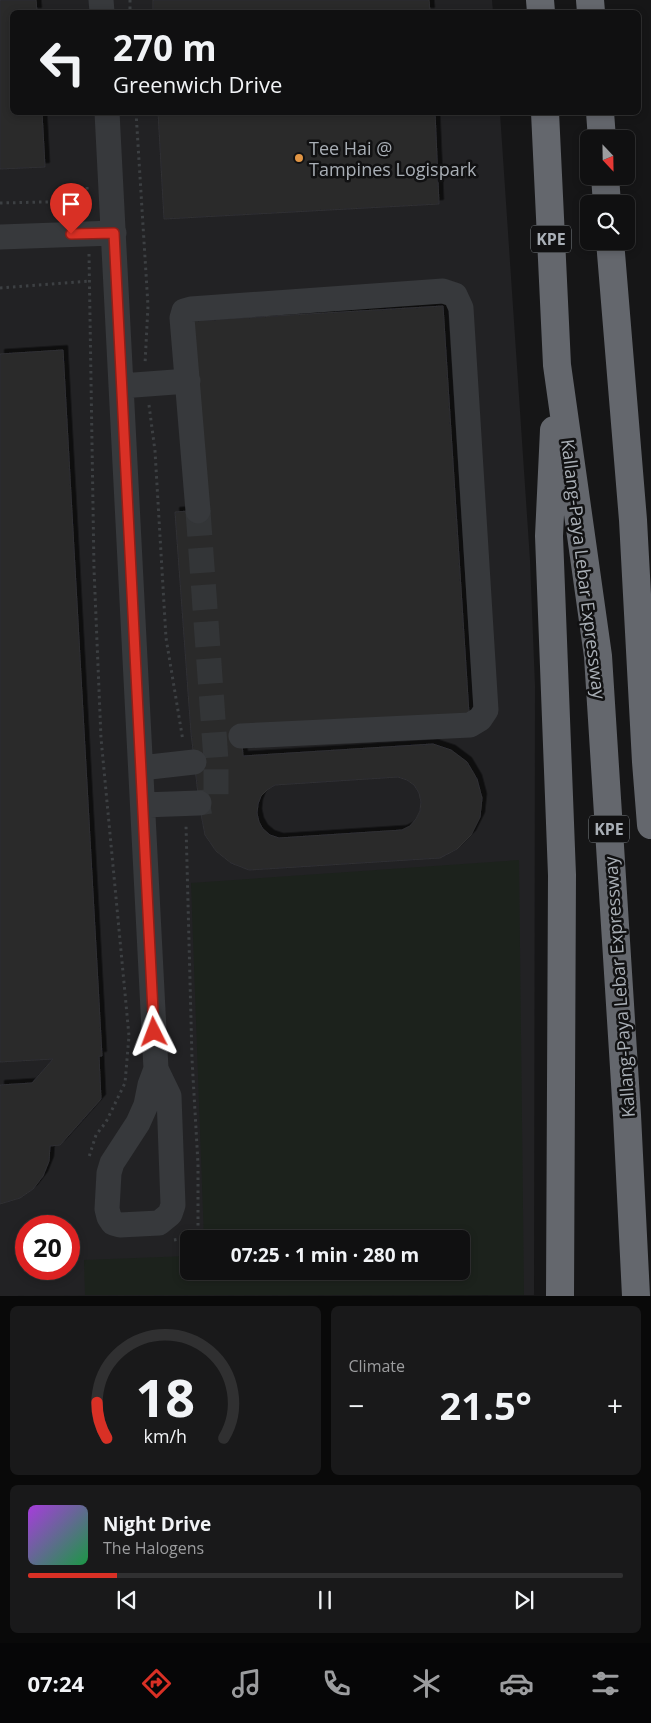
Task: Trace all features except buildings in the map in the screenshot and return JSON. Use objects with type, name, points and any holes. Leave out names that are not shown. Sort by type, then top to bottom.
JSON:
[{"type":"highway","name":"Kallang-Paya Lebar Expressway","points":[[545,115],[557,366],[598,656],[627,1115],[636,1296]]},
{"type":"highway","points":[[600,115],[601,130]]},
{"type":"highway","name":"KPE","points":[[611,250],[633,520],[651,825]]},
{"type":"highway","points":[[557,366],[549,536],[562,875],[560,1296]]},
{"type":"lane","points":[[107,115],[114,233],[133,385],[141,768],[156,1069],[169,1096],[173,1205],[170,1214],[164,1221],[159,1223],[120,1225],[113,1222],[109,1217],[107,1209],[109,1173],[112,1163],[138,1123],[146,1106],[150,1085],[156,1069]]},
{"type":"lane","points":[[0,237],[114,233]]},
{"type":"lane","points":[[198,511],[182,318],[184,312],[191,308],[443,291],[455,295],[461,308],[486,710],[480,719],[470,725],[241,736]]},
{"type":"lane","points":[[133,385],[188,381]]},
{"type":"lane","points":[[141,768],[190,763]]},
{"type":"lane","points":[[143,806],[192,804]]},
{"type":"path","points":[[136,115],[148,306],[133,385],[152,423],[166,638],[190,763]]},
{"type":"path","points":[[86,181],[90,281],[94,570],[100,738],[129,1036]]},
{"type":"path","points":[[0,203],[87,201]]},
{"type":"path","points":[[0,288],[90,281]]},
{"type":"path","points":[[172,1240],[195,1236],[198,1230],[198,1164],[192,1059],[192,804]]},
{"type":"shaded area","points":[[0,0],[492,0],[493,10],[10,10],[10,115],[500,115],[530,560],[535,686],[534,1295],[0,1296]]},
{"type":"shaded area","points":[[519,860],[524,1295],[85,1295],[84,1260],[180,1256],[180,1280],[470,1280],[470,1230],[204,1230],[191,883]]},
{"type":"tunnel","points":[[198,511],[216,760],[216,800],[199,803]]},
{"type":"place","name":"Tee Hai @ Tampines Logispark","points":[[299,158]]},
{"type":"route","points":[[71,234],[114,233],[154,1032]]}]
